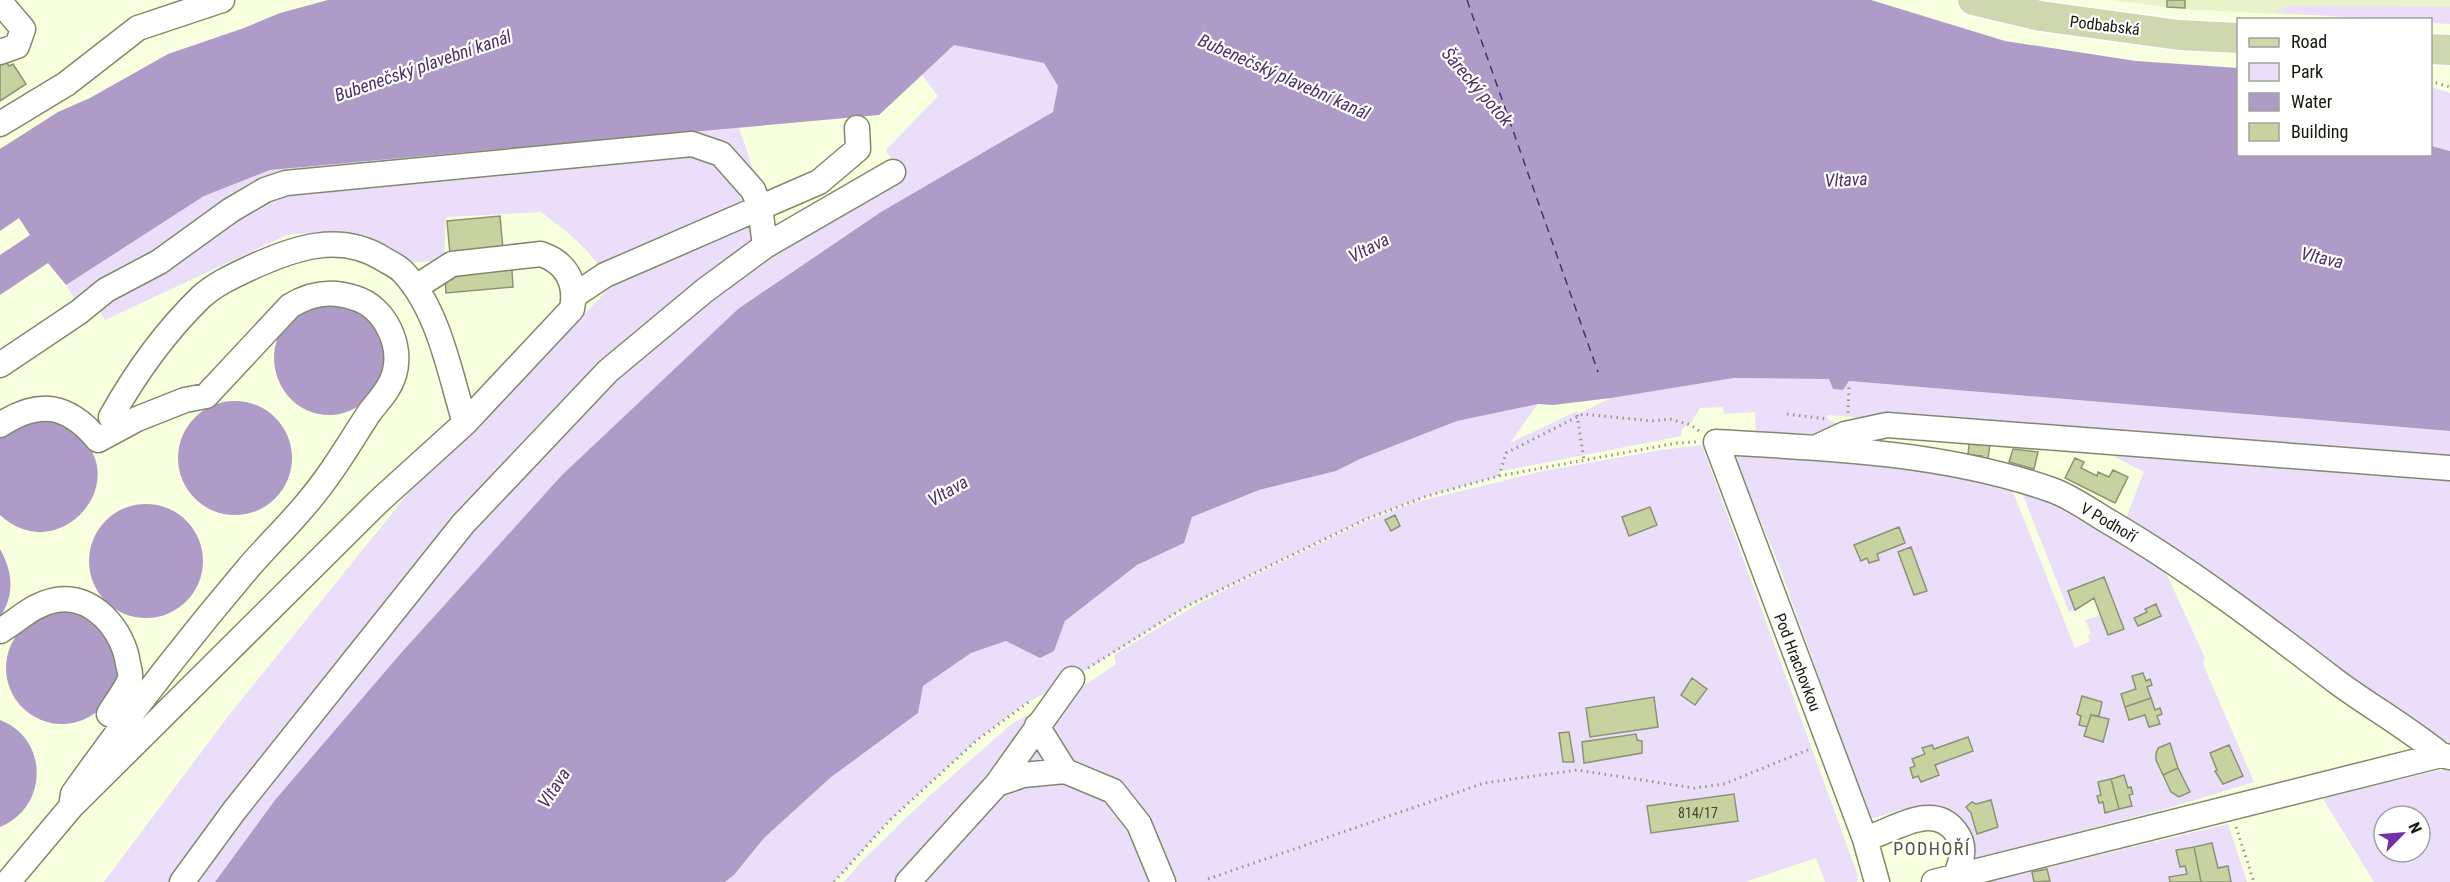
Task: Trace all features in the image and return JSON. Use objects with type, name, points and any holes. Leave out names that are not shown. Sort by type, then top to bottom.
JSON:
[{"type":"main road","name":"Podbabská","points":[[1973,0],[2040,16],[2179,34],[2237,38]]},
{"type":"main road","points":[[2432,49],[2450,50]]},
{"type":"street","points":[[0,124],[66,84],[138,28],[222,0]]},
{"type":"street","points":[[0,2],[23,29],[17,46],[0,52]]},
{"type":"street","points":[[575,295],[605,274],[819,182],[858,149],[857,128]]},
{"type":"street","points":[[0,365],[79,312],[106,290],[159,262],[231,210],[265,190],[286,183],[692,144],[721,154],[753,190],[760,207],[765,246]]},
{"type":"street","points":[[182,882],[234,811],[464,524],[608,371],[704,291],[765,246],[893,172]]},
{"type":"street","points":[[111,417],[124,394],[170,333],[202,296],[226,279],[280,254],[316,245],[353,246],[369,250],[402,270],[416,286],[431,312],[465,423]]},
{"type":"street","points":[[8,882],[71,807],[379,501],[465,423],[572,309],[575,295],[572,280],[566,269],[552,258],[541,254],[452,264],[416,286]]},
{"type":"street","points":[[0,425],[27,410],[46,407],[72,416],[87,427],[98,440],[137,419],[185,400],[206,396],[290,306],[303,298],[318,294],[346,295],[374,306],[393,337],[396,355],[394,375],[383,397],[370,411],[350,446],[309,502],[249,567],[124,722],[73,794],[71,807]]},
{"type":"street","points":[[1815,448],[1845,434],[1887,425],[2450,468]]},
{"type":"street","name":"V Podhoří","points":[[1716,442],[1815,448],[1930,461],[2000,475],[2054,490],[2145,543],[2244,610],[2340,684],[2446,756]]},
{"type":"street","name":"Pod Hrachovkou","points":[[1716,442],[1865,839],[1877,882]]},
{"type":"street","points":[[0,631],[31,608],[58,600],[77,602],[94,608],[111,622],[127,654],[130,678],[109,714],[124,722]]},
{"type":"street","points":[[908,882],[997,784],[1072,679]]},
{"type":"street","points":[[1037,726],[1065,771]]},
{"type":"street","name":"V Podhoří","points":[[1945,879],[2230,807],[2446,756]]},
{"type":"street","points":[[997,784],[1023,776],[1065,771],[1113,791],[1139,824],[1163,882]]},
{"type":"street","points":[[1865,839],[1916,819],[1930,818],[1946,821],[1957,833],[1964,855],[1945,879]]},
{"type":"path","points":[[2432,82],[2450,87]]},
{"type":"path","points":[[1848,421],[1850,387]]},
{"type":"path","points":[[1499,476],[1506,453],[1577,415],[1583,414],[1652,421],[1678,421],[1690,425],[1716,442]]},
{"type":"path","points":[[1577,415],[1584,460]]},
{"type":"path","points":[[1072,679],[1187,606],[1366,519],[1427,496],[1499,476],[1584,460],[1677,443],[1716,442]]},
{"type":"path","points":[[834,882],[889,821],[977,740],[1033,699]]},
{"type":"path","points":[[1208,879],[1484,783],[1577,770],[1694,788],[1724,784],[1828,741]]},
{"type":"path","points":[[2230,807],[2254,882]]},
{"type":"shaded area","points":[[2112,0],[2450,0],[2450,13],[2394,16],[2297,15],[2182,9]]},
{"type":"green space","points":[[2290,6],[2450,7],[2450,24],[2432,23],[2432,18],[2359,18],[2273,12]]},
{"type":"green space","points":[[954,45],[1044,63],[1058,86],[1053,112],[738,309],[562,475],[401,653],[275,800],[215,882],[104,882],[230,714],[424,474],[473,433],[611,286],[605,274],[589,254],[541,212],[446,217],[444,260],[402,263],[380,246],[345,233],[289,234],[105,320],[100,311],[88,320],[66,285],[204,196],[270,170],[739,128],[779,245],[899,173],[886,150],[938,96],[922,75]]},
{"type":"green space","points":[[2432,87],[2450,93],[2450,151],[2432,146]]},
{"type":"green space","points":[[1734,378],[1829,379],[1833,389],[1842,390],[1849,381],[2450,431],[2450,463],[1827,415],[1827,419],[1848,428],[1803,445],[1756,434],[1755,412],[1724,414],[1723,407],[1700,408],[1691,422],[1682,429],[1681,436],[1502,471],[1504,460],[1499,476],[1427,496],[1366,519],[1187,606],[1072,679],[1023,705],[977,740],[889,821],[834,882],[725,882],[734,875],[764,838],[830,778],[918,713],[923,686],[971,653],[1006,641],[1054,651],[1065,621],[1137,565],[1184,543],[1192,517],[1259,490],[1336,471],[1360,459],[1457,421],[1538,404],[1510,443],[1577,411],[1578,414],[1611,398]]},
{"type":"green space","points":[[1702,445],[1858,876],[1857,882],[1825,882],[1816,858],[1745,882],[844,882],[861,862],[928,797],[1013,723],[1034,712],[1049,710],[1116,664],[1114,655],[1196,605],[1366,521],[1416,502],[1543,471]],"holes":[[[1649,507],[1657,525],[1629,536],[1622,517]],[[1692,679],[1707,689],[1695,705],[1681,695]],[[1654,698],[1658,727],[1590,737],[1586,708]],[[1568,732],[1574,762],[1563,761],[1559,733]],[[1636,735],[1637,740],[1642,741],[1642,753],[1584,762],[1582,742]],[[1733,794],[1737,821],[1651,833],[1648,806]]]},
{"type":"green space","points":[[2098,448],[2450,474],[2450,745],[2380,703],[2124,523],[2144,472]]},
{"type":"green space","points":[[1731,449],[1783,450],[2009,482],[2075,648],[2090,641],[2088,635],[2091,633],[2085,620],[2101,615],[2104,578],[2075,610],[2069,612],[2019,485],[2032,489],[2162,564],[2205,658],[2203,664],[2254,782],[2165,809],[1975,858],[1972,834],[1962,821],[1945,814],[1923,810],[1921,804],[1870,819],[1777,560]],"holes":[[[1899,528],[1905,543],[1877,554],[1878,560],[1869,563],[1867,558],[1861,561],[1855,545]],[[1911,547],[1927,590],[1914,595],[1898,552]],[[2143,673],[2146,681],[2150,679],[2152,685],[2147,687],[2155,710],[2160,708],[2162,714],[2157,716],[2160,724],[2149,727],[2145,715],[2129,719],[2121,694],[2136,689],[2132,676]],[[2082,696],[2102,702],[2099,716],[2109,719],[2103,742],[2084,736],[2087,727],[2079,725],[2081,716],[2077,714]],[[1968,737],[1973,751],[1935,765],[1913,778],[1910,769],[1915,766],[1912,759],[1925,754],[1923,748],[1932,745],[1934,749]],[[2170,743],[2176,757],[2175,761],[2190,791],[2179,796],[2169,788],[2159,768],[2159,748]],[[2229,745],[2242,776],[2223,784],[2215,772],[2217,770],[2210,753]],[[2124,775],[2128,788],[2131,787],[2133,794],[2129,795],[2132,806],[2106,812],[2098,782]],[[1991,800],[1998,827],[1977,833],[1971,813],[1966,807],[1972,802],[1976,804]]]},
{"type":"green space","points":[[2450,768],[2450,882],[2374,882],[2322,797]]},
{"type":"green space","points":[[2228,824],[2247,882],[1989,882]]},
{"type":"water","points":[[328,0],[1871,0],[2005,41],[2136,61],[2237,68],[2237,156],[2432,156],[2432,146],[2450,151],[2450,431],[1849,381],[1843,390],[1833,389],[1829,379],[1734,378],[1611,398],[1553,405],[1538,404],[1457,421],[1360,459],[1336,471],[1259,490],[1192,517],[1184,543],[1137,565],[1065,621],[1054,651],[1040,658],[1006,641],[971,653],[923,686],[918,713],[830,778],[764,838],[734,875],[725,882],[215,882],[275,800],[401,653],[562,475],[738,309],[881,212],[1053,112],[1058,86],[1044,63],[954,45],[879,115],[270,170],[204,196],[66,285],[48,263],[0,295],[0,255],[30,235],[19,218],[0,231],[0,149],[58,112],[90,98],[168,54],[280,13]]},
{"type":"water","points":[[335,301],[357,309],[368,316],[384,341],[386,360],[380,383],[373,393],[355,408],[332,415],[315,413],[300,407],[289,397],[280,384],[275,369],[274,354],[278,338],[294,315]]},
{"type":"water","points":[[235,401],[257,405],[275,418],[288,436],[292,458],[288,480],[275,498],[257,511],[235,515],[213,511],[195,498],[182,480],[178,458],[182,436],[195,418],[213,405]]},
{"type":"water","points":[[36,418],[63,423],[78,435],[93,454],[98,474],[93,495],[82,512],[65,526],[45,532],[23,529],[0,515],[0,435]]},
{"type":"water","points":[[146,504],[168,508],[186,521],[199,539],[203,561],[199,583],[186,601],[168,614],[146,618],[124,614],[106,601],[93,583],[89,561],[93,539],[106,521],[124,508]]},
{"type":"water","points":[[0,549],[8,566],[10,592],[0,617]]},
{"type":"water","points":[[62,612],[84,616],[102,628],[114,646],[118,668],[114,690],[102,708],[84,720],[62,724],[40,720],[22,708],[10,690],[6,668],[10,646],[22,628],[40,616]]},
{"type":"water","points":[[0,720],[16,729],[28,742],[35,757],[37,774],[34,790],[27,805],[16,818],[0,827]]},
{"type":"building","points":[[2167,0],[2185,0],[2185,8],[2167,7]]},
{"type":"building","points":[[3,57],[9,66],[13,64],[26,84],[0,101],[0,59]]},
{"type":"building","points":[[500,216],[503,249],[450,254],[447,221]]},
{"type":"building","points":[[512,270],[513,287],[446,293],[445,275]]},
{"type":"building","points":[[1979,442],[1990,442],[1988,460],[1981,459],[1982,456],[1968,455],[1969,444],[1979,445]]},
{"type":"building","points":[[2013,449],[2038,452],[2034,469],[2009,462]]},
{"type":"building","points":[[2075,458],[2084,462],[2081,468],[2097,476],[2098,472],[2109,477],[2113,470],[2128,477],[2115,503],[2065,478]]},
{"type":"building","points":[[1650,507],[1657,525],[1629,536],[1622,517]]},
{"type":"building","points":[[1395,515],[1400,526],[1391,531],[1385,520]]},
{"type":"building","points":[[1899,527],[1905,543],[1877,554],[1879,560],[1869,563],[1867,558],[1861,561],[1854,545]]},
{"type":"building","points":[[1911,547],[1927,591],[1914,595],[1898,552]]},
{"type":"building","points":[[2104,577],[2124,629],[2108,635],[2094,598],[2075,610],[2068,591]]},
{"type":"building","points":[[2156,604],[2161,616],[2138,626],[2134,618],[2147,612],[2145,609]]},
{"type":"building","points":[[2143,673],[2146,681],[2150,679],[2152,685],[2147,687],[2151,698],[2125,707],[2121,694],[2136,689],[2132,676]]},
{"type":"building","points":[[1692,678],[1707,689],[1695,705],[1681,695]]},
{"type":"building","points":[[2082,696],[2102,702],[2099,716],[2091,715],[2087,727],[2079,725],[2081,716],[2077,714]]},
{"type":"building","points":[[1654,697],[1658,727],[1590,737],[1586,708]]},
{"type":"building","points":[[2151,698],[2155,710],[2160,708],[2162,714],[2157,716],[2160,724],[2149,727],[2145,715],[2129,720],[2125,707]]},
{"type":"building","points":[[2091,715],[2109,719],[2103,742],[2084,736]]},
{"type":"building","points":[[1569,732],[1574,762],[1563,762],[1559,733]]},
{"type":"building","points":[[1636,734],[1637,740],[1642,741],[1642,753],[1584,763],[1582,742]]},
{"type":"building","points":[[1968,737],[1973,751],[1935,765],[1939,775],[1921,782],[1918,776],[1913,778],[1910,768],[1915,766],[1912,759],[1925,754],[1922,748],[1932,745],[1934,749]]},
{"type":"building","points":[[2170,743],[2178,768],[2163,775],[2156,760],[2156,754],[2158,748]]},
{"type":"building","points":[[2229,745],[2243,776],[2223,784],[2215,771],[2217,770],[2210,753]]},
{"type":"building","points":[[2178,768],[2190,792],[2179,797],[2171,792],[2163,775]]},
{"type":"building","points":[[2124,775],[2128,788],[2131,787],[2133,794],[2129,795],[2132,806],[2119,809],[2111,779]]},
{"type":"building","points":[[2111,779],[2119,809],[2105,813],[2103,802],[2099,803],[2097,796],[2101,795],[2098,782]]},
{"type":"building","points":[[1734,794],[1738,821],[1651,833],[1647,806]]},
{"type":"building","points":[[1991,800],[1998,827],[1977,834],[1971,813],[1966,807],[1972,802],[1976,804]]},
{"type":"building","points":[[2212,843],[2218,868],[2228,866],[2231,882],[2201,882],[2194,847]]},
{"type":"building","points":[[2194,847],[2201,882],[2170,882],[2169,877],[2187,874],[2185,866],[2180,867],[2176,850]]},
{"type":"building","points":[[2047,869],[2050,881],[2034,882],[2032,872]]},
{"type":"ferry route","points":[[1467,0],[1598,372]]},
{"type":"district","name":"PODHOŘÍ","points":[[1932,849]]},
{"type":"water label","name":"Bubenečský plavební kanál","points":[[423,66]]},
{"type":"water label","name":"Bubenečský plavební kanál","points":[[1284,77]]},
{"type":"water label","name":"Šárecký potok","points":[[1477,87]]},
{"type":"water label","name":"Vltava","points":[[1846,180]]},
{"type":"water label","name":"Vltava","points":[[1369,248]]},
{"type":"water label","name":"Vltava","points":[[2322,258]]},
{"type":"water label","name":"Vltava","points":[[948,491]]},
{"type":"water label","name":"Vltava","points":[[554,788]]}]
